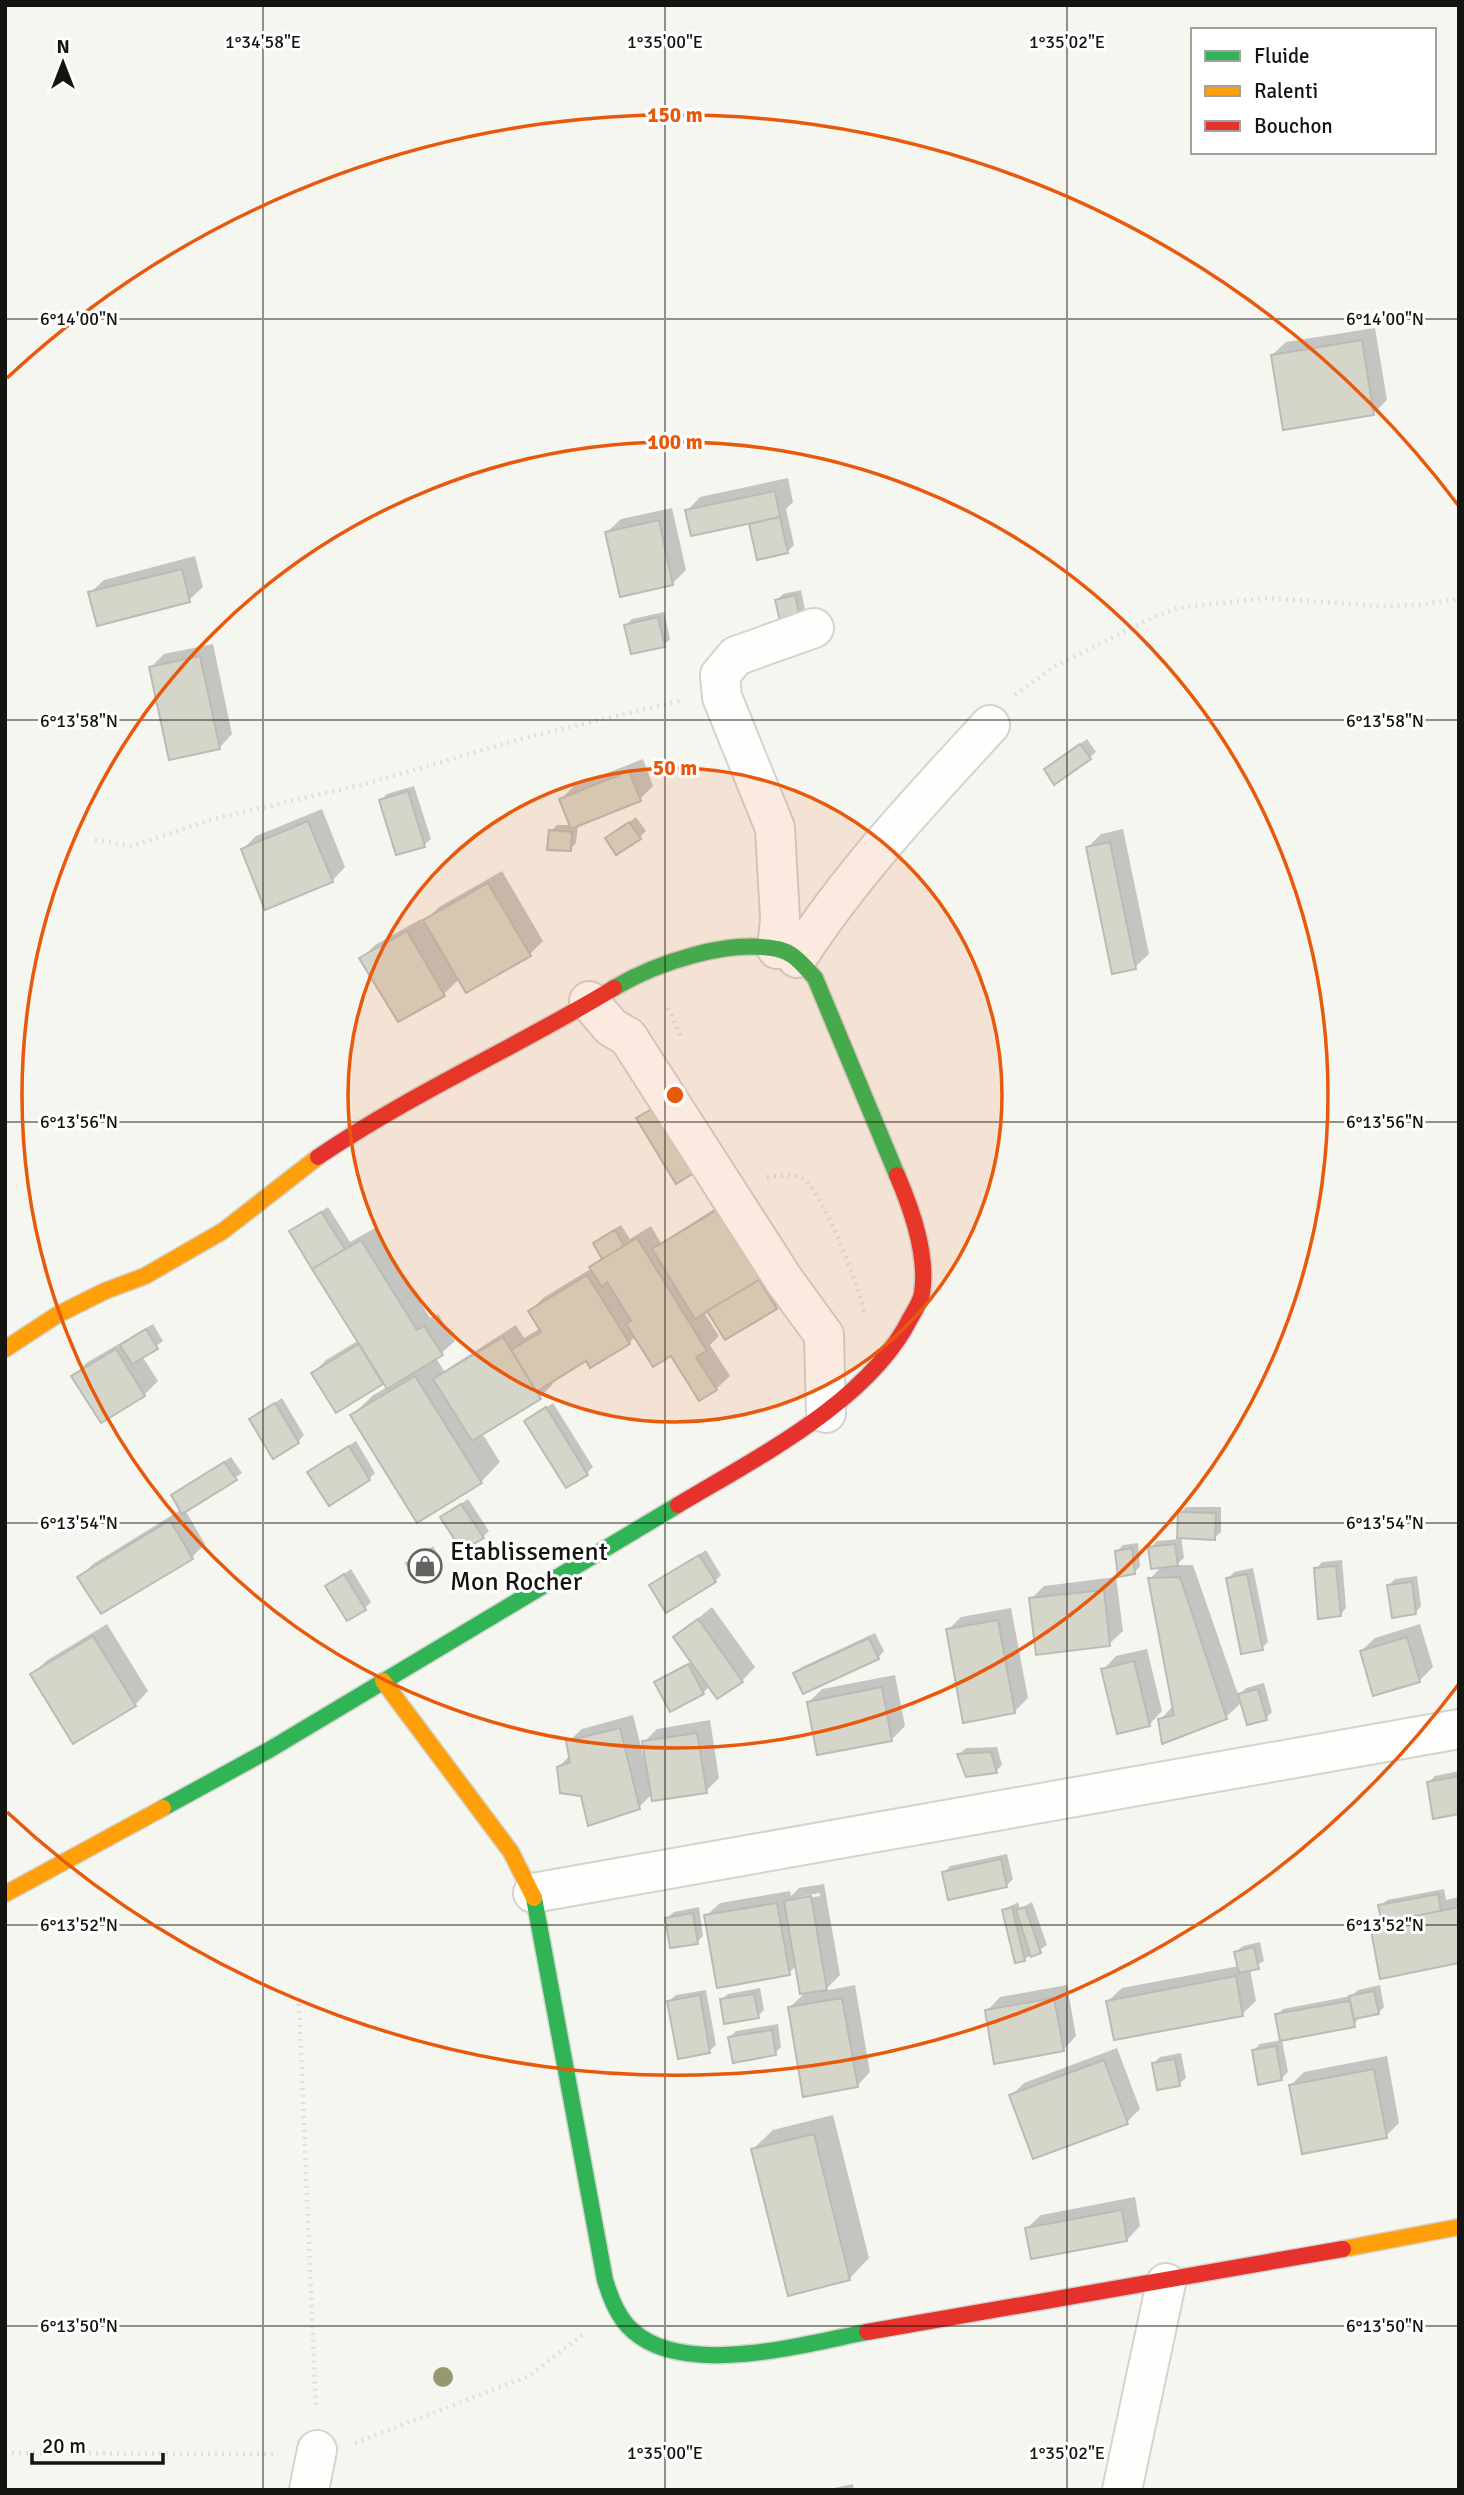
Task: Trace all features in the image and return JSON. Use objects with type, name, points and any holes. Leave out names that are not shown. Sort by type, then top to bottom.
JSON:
[{"type":"street","points":[[787,954],[780,919],[775,828],[722,697],[720,676],[736,656],[814,628]]},
{"type":"street","points":[[787,954],[822,919],[863,868],[990,725]]},
{"type":"street","points":[[5,1349],[57,1315],[105,1291],[145,1276],[191,1251],[223,1231],[315,1159],[369,1122],[458,1072],[550,1027],[589,1001],[643,971],[722,949],[787,954],[815,978],[852,1072],[902,1186],[923,1255],[922,1295],[899,1342],[826,1413],[269,1750],[5,1894]]},
{"type":"street","points":[[589,1001],[611,1027],[628,1037],[784,1280],[820,1327],[827,1342],[826,1413]]},
{"type":"street","points":[[383,1681],[511,1852],[533,1893],[605,2280],[614,2311],[634,2333],[650,2343],[672,2351],[762,2349],[1166,2283],[1459,2227]]},
{"type":"street","points":[[533,1893],[1459,1730]]},
{"type":"street","points":[[1122,2490],[1166,2283]]},
{"type":"street","points":[[309,2490],[317,2450]]},
{"type":"path","points":[[990,725],[1012,696],[1036,678],[1156,615],[1178,608],[1267,598],[1380,606],[1459,599]]},
{"type":"path","points":[[95,840],[132,846],[213,819],[361,785],[532,736],[701,696],[722,697]]},
{"type":"path","points":[[756,1178],[788,1175],[803,1179],[822,1205],[853,1278],[866,1324],[856,1339],[826,1353]]},
{"type":"path","points":[[299,2004],[317,2450]]},
{"type":"building","points":[[1362,340],[1374,415],[1283,430],[1271,355]]},
{"type":"building","points":[[775,491],[780,517],[691,536],[685,510]]},
{"type":"building","points":[[780,517],[788,553],[757,560],[749,524]]},
{"type":"building","points":[[659,520],[673,585],[620,597],[605,532]]},
{"type":"building","points":[[182,569],[190,602],[97,626],[88,592]]},
{"type":"building","points":[[795,595],[800,618],[780,621],[775,600]]},
{"type":"building","points":[[658,617],[665,647],[631,654],[624,625]]},
{"type":"building","points":[[200,656],[220,749],[169,760],[149,667]]},
{"type":"building","points":[[1080,744],[1091,759],[1054,785],[1044,769]]},
{"type":"building","points":[[629,771],[641,801],[571,829],[559,799]]},
{"type":"building","points":[[408,791],[425,847],[396,855],[379,800]]},
{"type":"building","points":[[308,821],[333,882],[265,910],[241,849]]},
{"type":"building","points":[[629,822],[641,839],[616,855],[605,838]]},
{"type":"building","points":[[549,830],[572,832],[571,851],[547,850]]},
{"type":"building","points":[[1110,842],[1136,969],[1112,974],[1086,847]]},
{"type":"building","points":[[488,883],[531,956],[466,993],[423,920]]},
{"type":"building","points":[[407,931],[445,996],[398,1022],[359,958]]},
{"type":"building","points":[[662,1103],[702,1168],[676,1184],[636,1118]]},
{"type":"building","points":[[722,1207],[765,1276],[695,1319],[652,1249]]},
{"type":"building","points":[[321,1212],[345,1249],[312,1269],[289,1231]]},
{"type":"building","points":[[615,1230],[624,1246],[602,1259],[593,1243]]},
{"type":"building","points":[[637,1238],[707,1351],[696,1357],[717,1390],[699,1401],[671,1356],[653,1367],[626,1324],[631,1321],[607,1282],[602,1287],[589,1267]]},
{"type":"building","points":[[361,1240],[417,1330],[424,1326],[443,1355],[387,1389],[312,1269]]},
{"type":"building","points":[[587,1275],[630,1344],[590,1368],[586,1361],[536,1392],[511,1350],[541,1332],[528,1311]]},
{"type":"building","points":[[759,1280],[777,1309],[725,1340],[707,1311]]},
{"type":"building","points":[[146,1329],[158,1349],[132,1364],[120,1345]]},
{"type":"building","points":[[503,1337],[541,1399],[472,1441],[433,1379]]},
{"type":"building","points":[[359,1344],[383,1384],[336,1413],[311,1373]]},
{"type":"building","points":[[116,1349],[145,1396],[101,1423],[71,1376]]},
{"type":"building","points":[[415,1376],[482,1483],[417,1523],[350,1415]]},
{"type":"building","points":[[275,1403],[299,1443],[273,1459],[249,1419]]},
{"type":"building","points":[[546,1407],[588,1475],[566,1488],[524,1421]]},
{"type":"building","points":[[349,1446],[370,1480],[329,1506],[307,1472]]},
{"type":"building","points":[[224,1462],[237,1480],[182,1514],[171,1495]]},
{"type":"building","points":[[461,1504],[484,1538],[462,1551],[440,1517]]},
{"type":"building","points":[[1178,1512],[1216,1513],[1215,1540],[1177,1538]]},
{"type":"building","points":[[170,1520],[193,1559],[101,1614],[77,1577]]},
{"type":"building","points":[[1175,1544],[1178,1566],[1151,1569],[1148,1547]]},
{"type":"building","points":[[1132,1548],[1135,1574],[1118,1577],[1115,1551]]},
{"type":"building","points":[[426,1551],[436,1567],[417,1579],[406,1563]]},
{"type":"building","points":[[699,1555],[716,1582],[666,1613],[649,1585]]},
{"type":"building","points":[[1336,1566],[1341,1616],[1318,1619],[1314,1568]]},
{"type":"building","points":[[344,1574],[366,1610],[347,1621],[325,1586]]},
{"type":"building","points":[[1247,1574],[1263,1650],[1241,1654],[1226,1578]]},
{"type":"building","points":[[1180,1577],[1227,1719],[1162,1744],[1158,1719],[1174,1715],[1148,1578]]},
{"type":"building","points":[[1412,1582],[1416,1614],[1392,1618],[1387,1585]]},
{"type":"building","points":[[1104,1590],[1110,1646],[1036,1655],[1029,1598]]},
{"type":"building","points":[[698,1619],[743,1682],[717,1699],[673,1637]]},
{"type":"building","points":[[998,1620],[1015,1713],[963,1723],[946,1629]]},
{"type":"building","points":[[93,1636],[136,1706],[73,1744],[30,1674]]},
{"type":"building","points":[[1407,1637],[1420,1682],[1373,1696],[1360,1651]]},
{"type":"building","points":[[869,1638],[879,1659],[803,1694],[793,1673]]},
{"type":"building","points":[[1134,1661],[1150,1726],[1117,1734],[1101,1669]]},
{"type":"building","points":[[688,1664],[704,1694],[670,1712],[654,1682]]},
{"type":"building","points":[[882,1687],[892,1741],[817,1755],[807,1702]]},
{"type":"building","points":[[1258,1689],[1267,1720],[1247,1725],[1238,1694]]},
{"type":"building","points":[[620,1728],[640,1809],[588,1826],[581,1796],[560,1793],[557,1767],[570,1762],[566,1741]]},
{"type":"building","points":[[697,1733],[707,1793],[652,1801],[642,1741]]},
{"type":"building","points":[[991,1752],[997,1773],[966,1777],[957,1754]]},
{"type":"building","points":[[1459,1776],[1459,1814],[1433,1819],[1427,1782]]},
{"type":"building","points":[[1001,1859],[1007,1887],[948,1900],[942,1872]]},
{"type":"building","points":[[1438,1894],[1441,1911],[1382,1923],[1378,1905]]},
{"type":"building","points":[[811,1896],[827,1990],[800,1994],[784,1901]]},
{"type":"building","points":[[777,1903],[790,1975],[717,1988],[704,1915]]},
{"type":"building","points":[[1012,1907],[1025,1961],[1015,1963],[1002,1910]]},
{"type":"building","points":[[1025,1907],[1041,1953],[1031,1957],[1016,1910]]},
{"type":"building","points":[[1459,1907],[1459,1963],[1380,1979],[1370,1925]]},
{"type":"building","points":[[693,1913],[698,1944],[670,1948],[665,1918]]},
{"type":"building","points":[[1254,1947],[1259,1969],[1239,1973],[1234,1952]]},
{"type":"building","points":[[1236,1976],[1243,2016],[1114,2040],[1106,2001]]},
{"type":"building","points":[[1374,1991],[1379,2014],[1354,2019],[1349,1996]]},
{"type":"building","points":[[754,1994],[759,2018],[724,2024],[720,1999]]},
{"type":"building","points":[[700,1995],[710,2053],[678,2059],[667,2001]]},
{"type":"building","points":[[842,1998],[858,2087],[803,2097],[788,2007]]},
{"type":"building","points":[[1054,1998],[1064,2051],[994,2064],[985,2010]]},
{"type":"building","points":[[1350,2001],[1355,2027],[1280,2041],[1275,2014]]},
{"type":"building","points":[[772,2030],[776,2055],[733,2063],[728,2037]]},
{"type":"building","points":[[1276,2046],[1282,2080],[1258,2085],[1252,2050]]},
{"type":"building","points":[[1175,2059],[1180,2086],[1157,2090],[1152,2063]]},
{"type":"building","points":[[1104,2060],[1128,2124],[1033,2159],[1009,2095]]},
{"type":"building","points":[[1374,2069],[1387,2138],[1302,2154],[1289,2085]]},
{"type":"building","points":[[814,2134],[850,2280],[788,2296],[751,2149]]},
{"type":"building","points":[[1122,2210],[1127,2241],[1031,2259],[1025,2228]]},
{"type":"traffic: fast","points":[[614,988],[671,962],[715,950],[757,947],[777,949],[794,956],[815,978],[897,1175]]},
{"type":"traffic: fast","points":[[163,1808],[269,1750],[678,1505]]},
{"type":"traffic: fast","points":[[534,1898],[605,2280],[623,2320],[633,2331],[655,2345],[683,2353],[714,2355],[746,2354],[867,2332]]},
{"type":"traffic: slow","points":[[5,1349],[57,1315],[105,1291],[145,1276],[223,1231],[318,1157]]},
{"type":"traffic: slow","points":[[383,1681],[511,1852],[534,1898]]},
{"type":"traffic: slow","points":[[5,1894],[163,1808]]},
{"type":"traffic: slow","points":[[1343,2249],[1459,2227]]},
{"type":"traffic: jam","points":[[318,1157],[390,1112],[614,988]]},
{"type":"traffic: jam","points":[[678,1505],[808,1425],[840,1401],[868,1375],[892,1347],[919,1302],[923,1278],[921,1248],[897,1175]]},
{"type":"traffic: jam","points":[[867,2332],[1343,2249]]},
{"type":"place","name":"Etablissement Mon Rocher","points":[[425,1566]]}]
